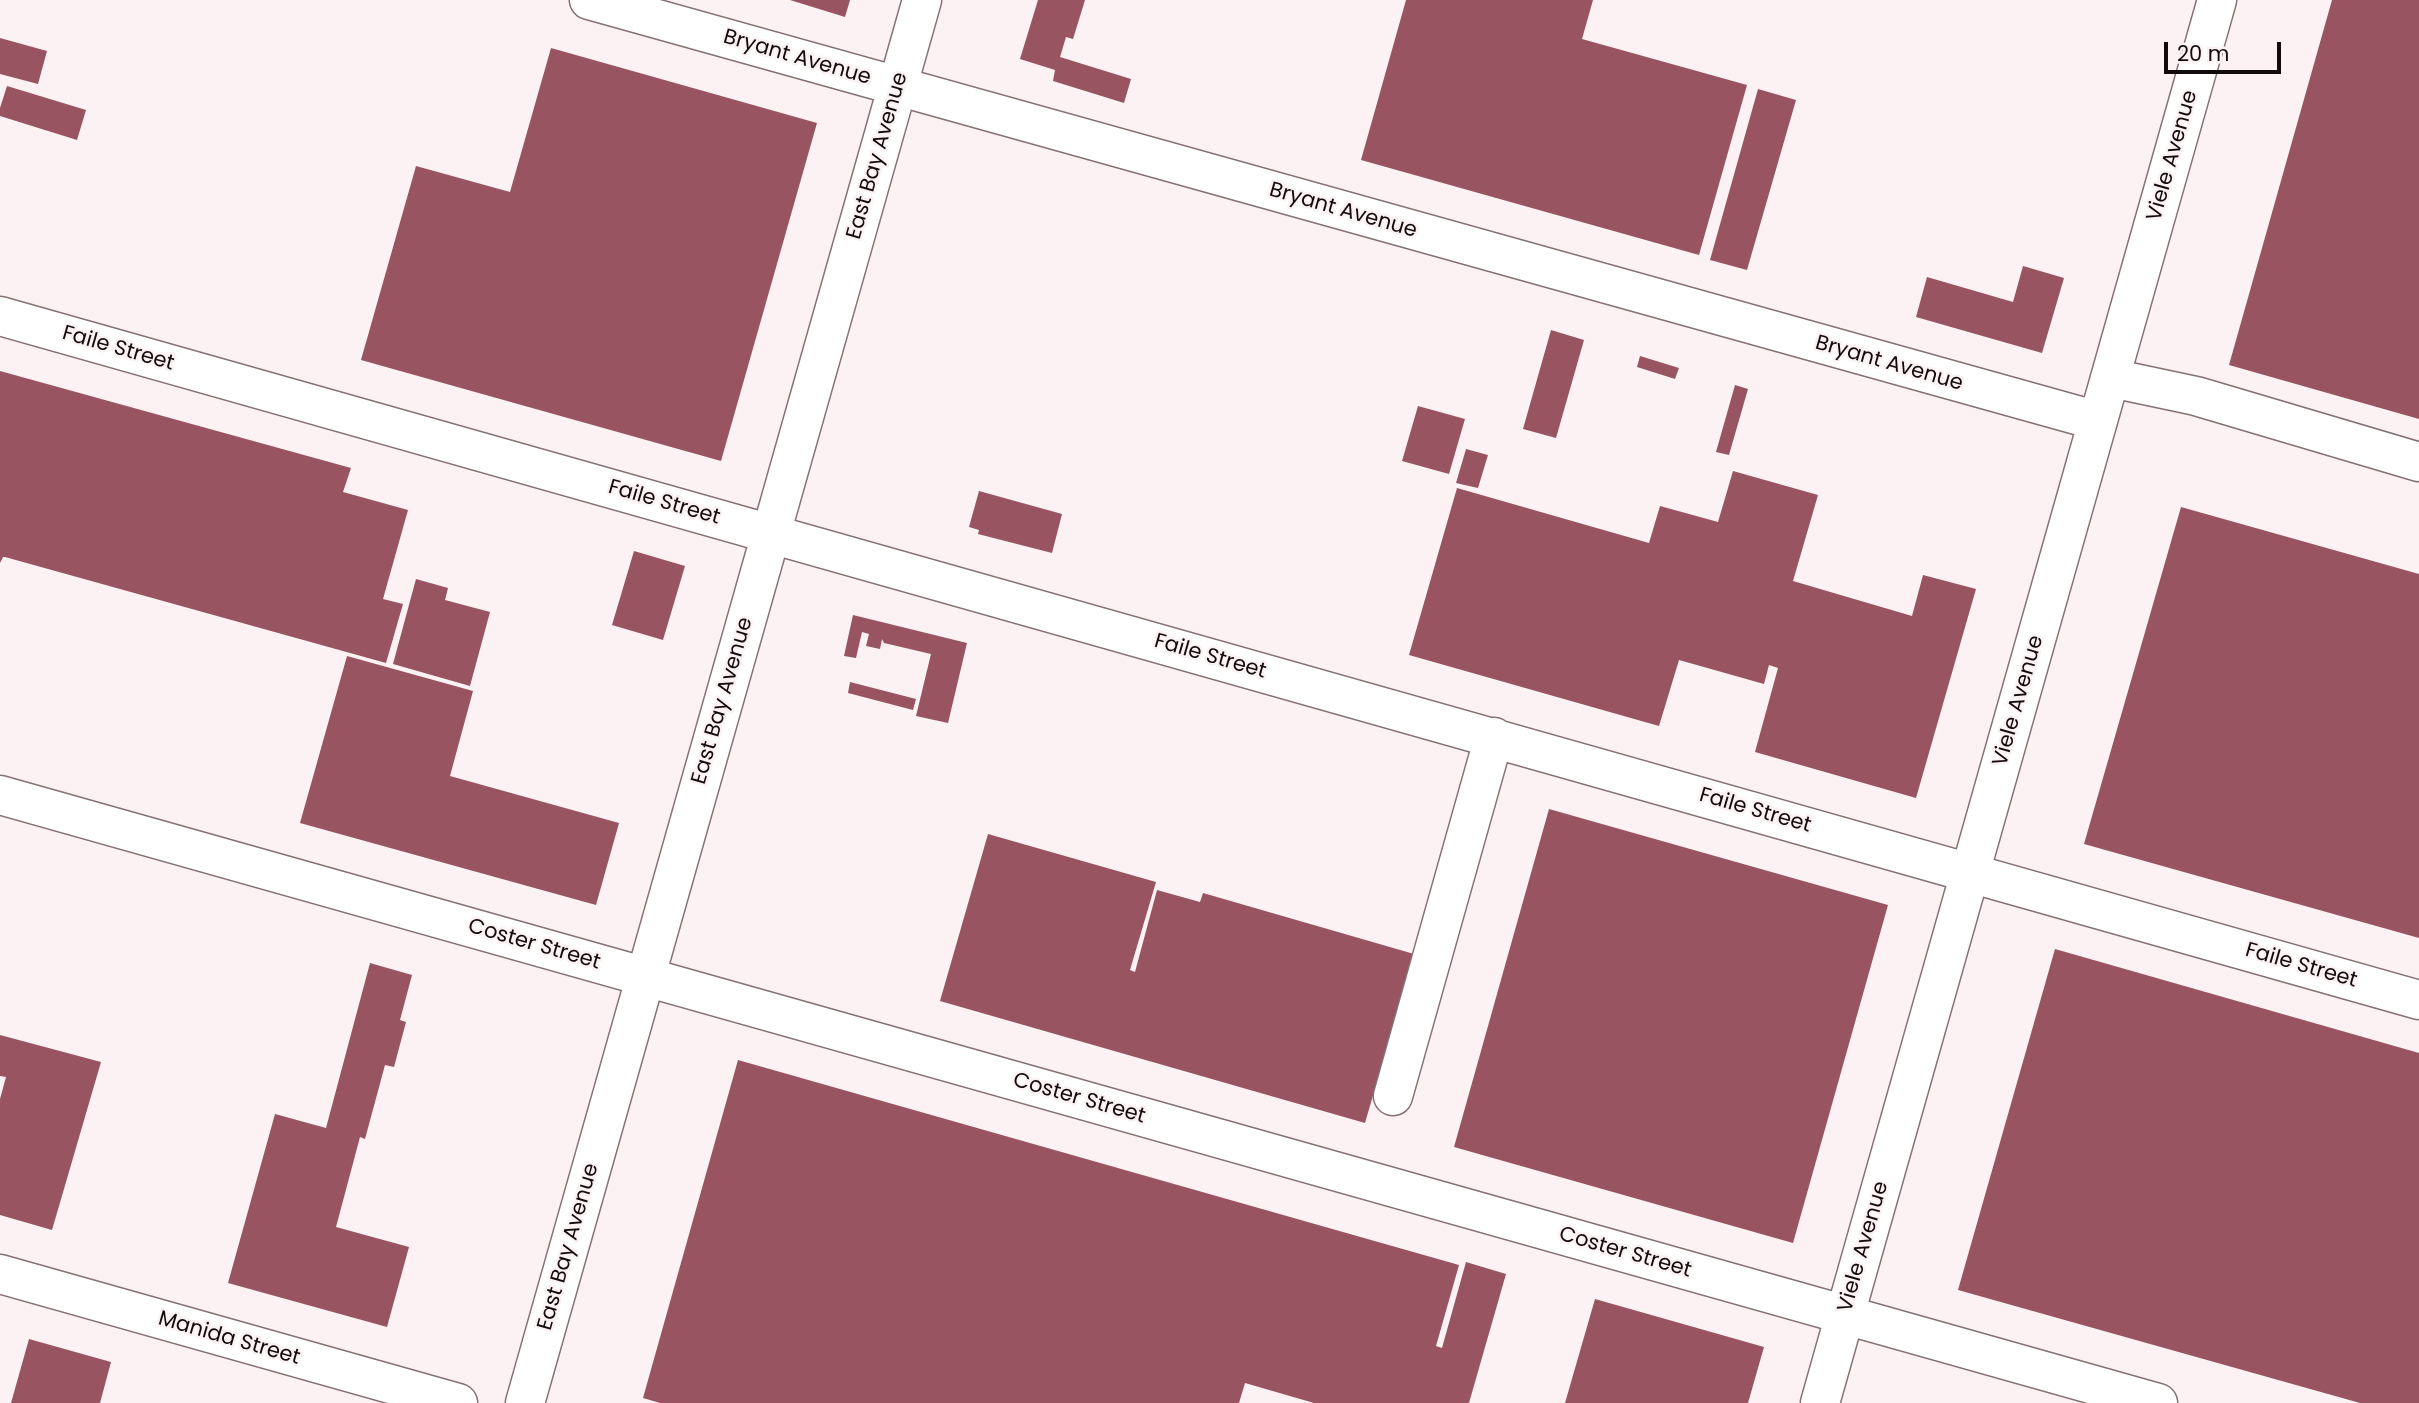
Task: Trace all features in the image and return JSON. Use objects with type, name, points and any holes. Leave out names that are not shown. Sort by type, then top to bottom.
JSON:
[{"type":"street","name":"Bryant Avenue","points":[[589,0],[2098,421]]},
{"type":"street","name":"East Bay Avenue","points":[[526,1403],[922,0]]},
{"type":"street","name":"Viele Avenue","points":[[1820,1403],[2217,0]]},
{"type":"street","name":"Faile Street","points":[[0,316],[2419,1000]]},
{"type":"street","points":[[2110,378],[2196,396],[2419,462]]},
{"type":"street","points":[[1394,1096],[1494,737]]},
{"type":"street","name":"Coster Street","points":[[0,794],[2158,1403]]},
{"type":"street","name":"Manida Street","points":[[0,1274],[458,1403]]},
{"type":"building","points":[[790,0],[850,0],[845,17]]},
{"type":"building","points":[[1038,0],[1085,0],[1073,39],[1066,37],[1060,57],[1131,79],[1124,103],[1053,81],[1055,70],[1020,59]]},
{"type":"building","points":[[1406,0],[1593,0],[1582,39],[1747,85],[1699,255],[1361,160]]},
{"type":"building","points":[[2332,0],[2419,0],[2419,419],[2229,365]]},
{"type":"building","points":[[0,38],[47,51],[38,84],[0,74]]},
{"type":"building","points":[[551,48],[817,123],[721,461],[361,360],[416,166],[510,192]]},
{"type":"building","points":[[7,86],[86,110],[77,140],[0,116]]},
{"type":"building","points":[[1758,89],[1796,100],[1747,270],[1710,260]]},
{"type":"building","points":[[2023,266],[2064,278],[2042,353],[1916,317],[1927,277],[2013,302]]},
{"type":"building","points":[[1551,330],[1584,340],[1556,438],[1523,429]]},
{"type":"building","points":[[1640,356],[1679,368],[1675,379],[1637,367]]},
{"type":"building","points":[[0,371],[351,468],[343,492],[408,510],[383,599],[403,604],[386,663],[5,557],[0,563]]},
{"type":"building","points":[[1735,385],[1748,389],[1729,455],[1716,452]]},
{"type":"building","points":[[1418,406],[1465,419],[1449,474],[1402,461]]},
{"type":"building","points":[[1466,449],[1488,455],[1478,488],[1456,483]]},
{"type":"building","points":[[1733,471],[1818,495],[1793,581],[1912,616],[1923,575],[1976,589],[1916,798],[1755,752],[1778,668],[1769,665],[1764,684],[1679,660],[1659,726],[1409,655],[1457,488],[1649,543],[1660,506],[1718,522]]},
{"type":"building","points":[[979,491],[1062,514],[1052,553],[978,534],[979,530],[969,527]]},
{"type":"building","points":[[2181,507],[2419,574],[2419,938],[2084,844]]},
{"type":"building","points":[[634,551],[685,566],[663,640],[612,625]]},
{"type":"building","points":[[416,579],[448,588],[445,600],[490,612],[470,686],[393,664]]},
{"type":"building","points":[[853,615],[967,643],[948,723],[916,716],[931,654],[884,643],[882,639],[880,649],[866,646],[869,634],[862,632],[856,658],[844,656]]},
{"type":"building","points":[[347,656],[473,691],[450,776],[619,823],[596,905],[300,823]]},
{"type":"building","points":[[850,682],[916,699],[913,710],[848,693]]},
{"type":"building","points":[[1549,809],[1888,905],[1793,1243],[1454,1147]]},
{"type":"building","points":[[988,834],[1156,882],[1130,970],[1135,972],[1157,890],[1200,902],[1203,893],[1414,954],[1365,1123],[940,1001]]},
{"type":"building","points":[[2055,949],[2419,1053],[2419,1403],[2360,1403],[1958,1290]]},
{"type":"building","points":[[370,963],[412,975],[400,1020],[406,1022],[394,1067],[385,1065],[365,1139],[360,1137],[336,1227],[409,1247],[387,1327],[228,1283],[275,1114],[326,1128]]},
{"type":"building","points":[[0,1035],[101,1062],[52,1230],[0,1215],[0,1099],[6,1077],[0,1076]]},
{"type":"building","points":[[738,1060],[1459,1265],[1436,1346],[1442,1348],[1466,1262],[1506,1274],[1469,1403],[1314,1403],[1245,1383],[1239,1403],[660,1403],[643,1398]]},
{"type":"building","points":[[1595,1299],[1764,1347],[1748,1403],[1565,1403]]},
{"type":"building","points":[[29,1339],[111,1362],[100,1403],[11,1403]]}]
